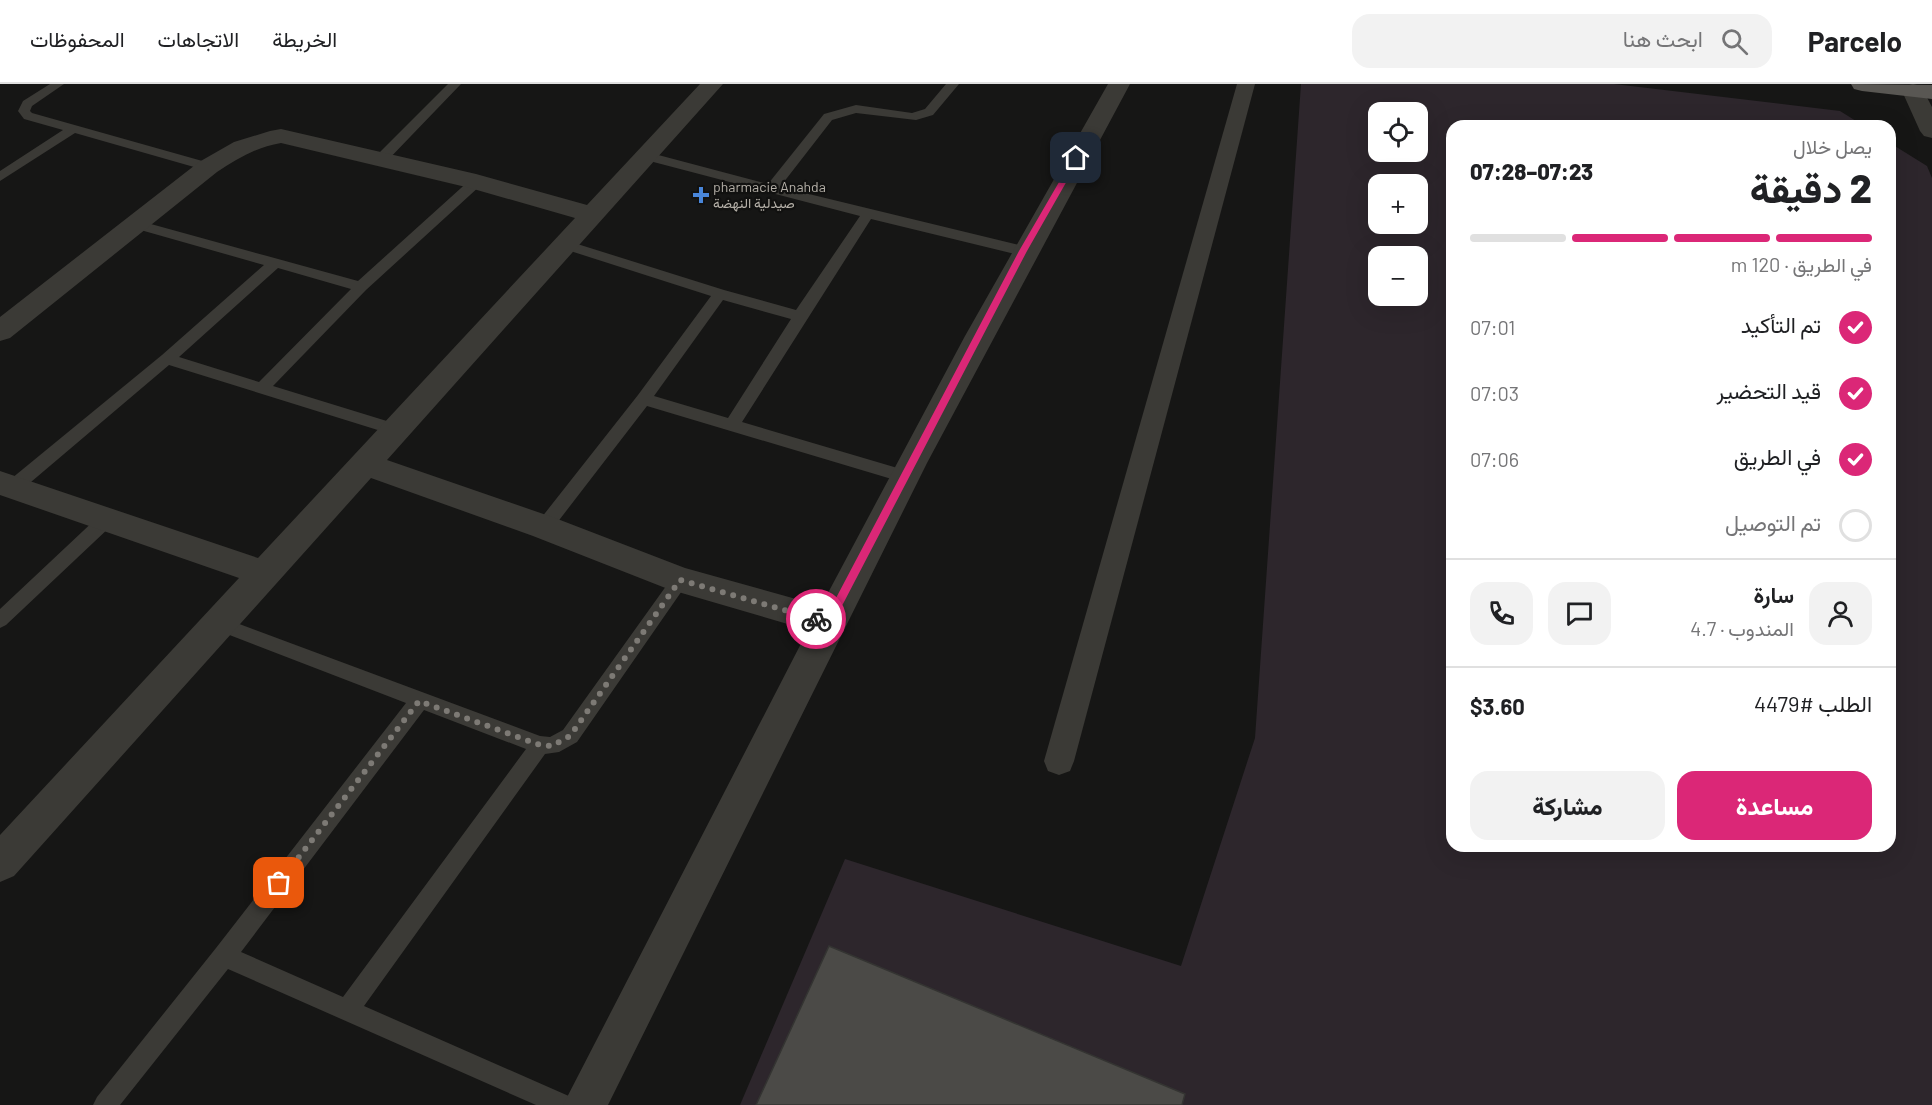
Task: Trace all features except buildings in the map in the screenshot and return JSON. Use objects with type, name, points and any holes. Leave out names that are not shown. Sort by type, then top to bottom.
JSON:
[{"type":"main road","points":[[1862,84],[1922,92]]},
{"type":"street","points":[[0,863],[712,84]]},
{"type":"street","points":[[585,1105],[828,622],[1023,251],[1119,84]]},
{"type":"street","points":[[1059,761],[1246,84]]},
{"type":"street","points":[[1922,92],[1932,131]]},
{"type":"street","points":[[0,331],[208,167],[239,146],[259,139],[281,136],[476,182],[593,215]]},
{"type":"street","points":[[366,464],[544,527],[680,580],[828,622]]},
{"type":"street","points":[[6,486],[265,574]]},
{"type":"lane","points":[[58,84],[27,104],[24,111],[28,116],[208,167]]},
{"type":"lane","points":[[380,160],[455,84]]},
{"type":"lane","points":[[772,188],[828,117],[856,109],[912,117],[929,112],[953,84]]},
{"type":"lane","points":[[0,177],[73,129]]},
{"type":"lane","points":[[647,156],[868,214],[1023,251]]},
{"type":"lane","points":[[263,387],[361,287],[476,182]]},
{"type":"lane","points":[[731,426],[868,214]]},
{"type":"lane","points":[[135,224],[361,287]]},
{"type":"lane","points":[[566,245],[720,294],[800,316]]},
{"type":"lane","points":[[6,486],[167,358],[275,263]]},
{"type":"lane","points":[[544,527],[644,399],[720,294]]},
{"type":"lane","points":[[167,358],[397,430]]},
{"type":"lane","points":[[644,399],[905,477]]},
{"type":"lane","points":[[0,620],[105,521]]},
{"type":"lane","points":[[220,624],[419,701],[540,745],[552,746],[570,736],[680,580]]},
{"type":"lane","points":[[105,1105],[224,956],[419,701]]},
{"type":"lane","points":[[347,1010],[540,745]]},
{"type":"lane","points":[[224,956],[563,1105]]},
{"type":"shaded area","points":[[1301,84],[1614,84],[1840,111],[1854,120],[1446,120],[1446,852],[1896,852],[1896,147],[1927,166],[1932,178],[1932,1105],[740,1105],[845,859],[1181,966],[1255,738]]},
{"type":"way so far","points":[[279,883],[419,701],[540,745],[552,746],[563,742],[570,736],[680,580],[816,619]]},
{"type":"place","name":"pharmacie Anahda صيدلية النهضة","points":[[701,195]]},
{"type":"route","points":[[816,619],[828,622],[1023,251],[1076,158]]}]
